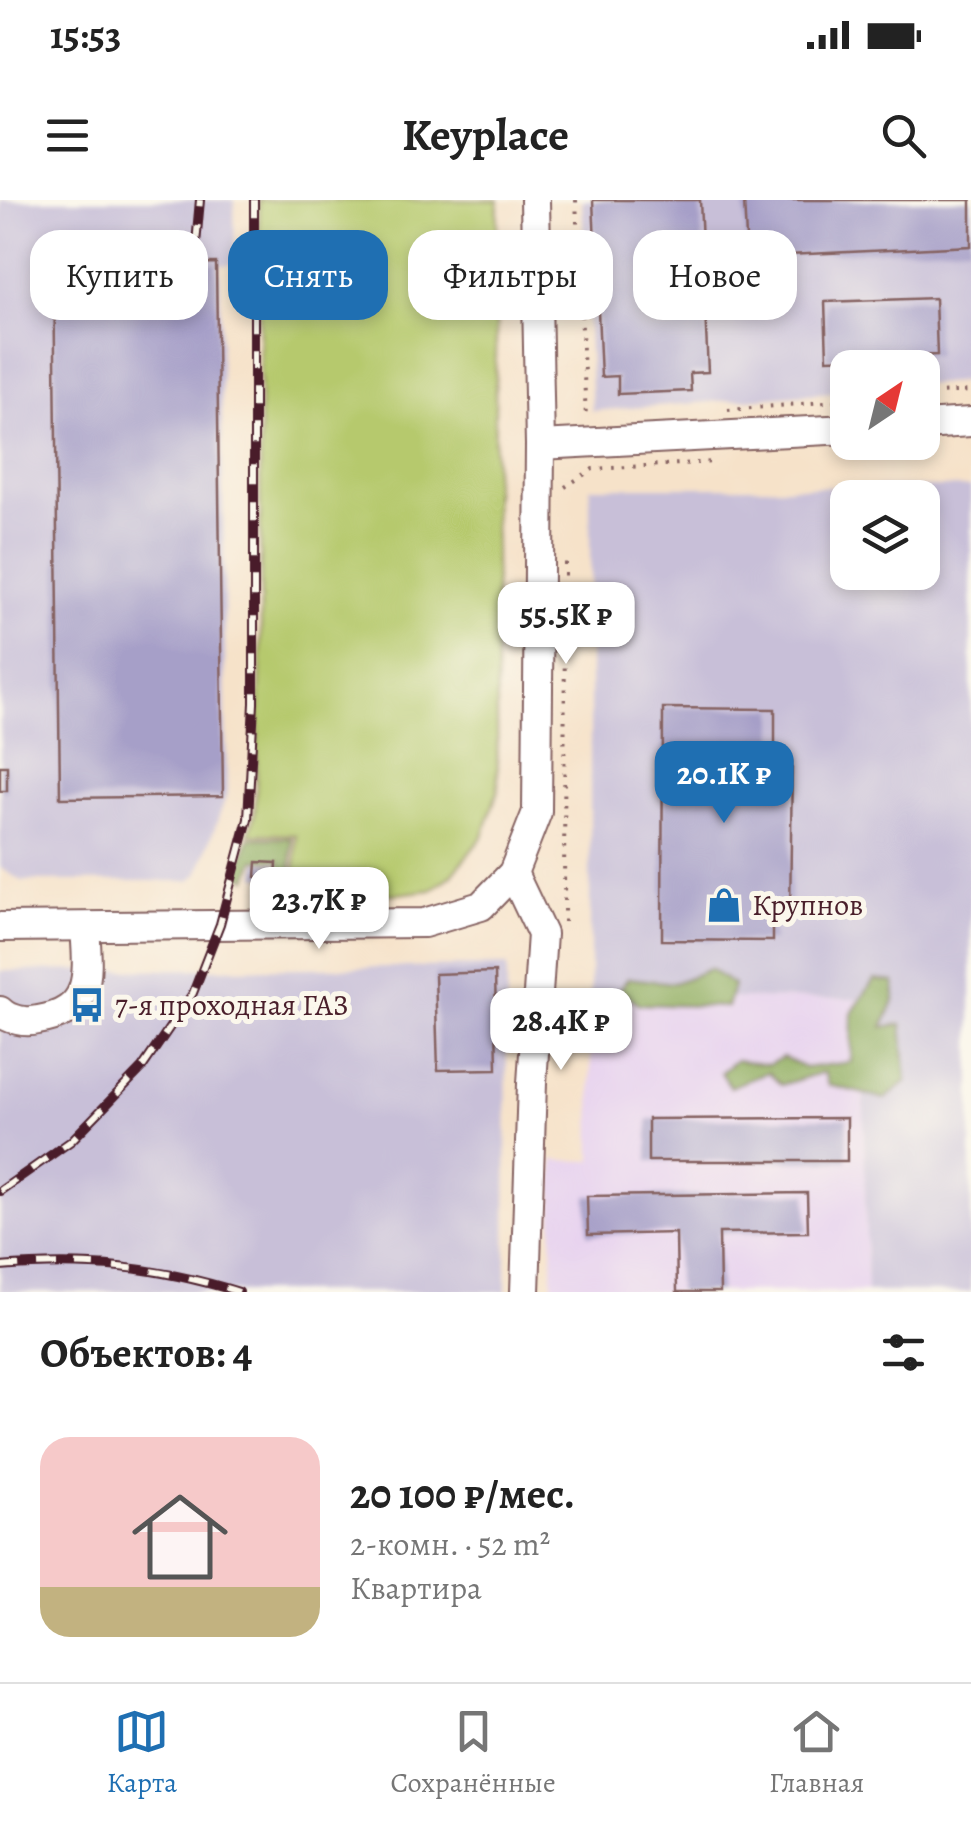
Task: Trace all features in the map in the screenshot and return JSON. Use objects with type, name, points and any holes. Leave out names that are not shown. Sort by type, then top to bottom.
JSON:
[{"type":"street","points":[[0,928],[424,923],[481,906],[513,873],[537,812],[540,445],[535,200]]},
{"type":"street","points":[[940,432],[971,422]]},
{"type":"street","points":[[540,445],[830,441]]},
{"type":"street","points":[[513,873],[542,934],[525,1292]]},
{"type":"street","points":[[0,1011],[6,1017],[31,1022],[64,1015],[78,999],[88,976],[86,927]]},
{"type":"path","points":[[576,200],[586,421]]},
{"type":"path","points":[[940,393],[971,390]]},
{"type":"path","points":[[717,410],[830,401]]},
{"type":"path","points":[[565,487],[593,469],[732,460]]},
{"type":"path","points":[[564,928],[565,544]]},
{"type":"shaded area","points":[[0,200],[234,200],[234,230],[228,230],[228,264],[220,265],[227,794],[198,874],[189,881],[22,881],[0,868]]},
{"type":"shaded area","points":[[582,200],[971,200],[971,381],[940,384],[940,350],[830,350],[830,392],[592,411],[588,320],[613,320],[613,230],[583,230]]},
{"type":"shaded area","points":[[590,487],[830,487],[830,590],[940,590],[940,487],[971,487],[971,1292],[867,1292],[862,999],[590,997]]},
{"type":"shaded area","points":[[507,966],[506,1292],[0,1292],[0,971]]},
{"type":"shaded area","points":[[590,997],[862,999],[867,1292],[552,1292],[553,1160],[592,1161]]},
{"type":"green space","points":[[259,200],[498,200],[498,230],[408,230],[408,320],[496,320],[498,790],[483,836],[451,876],[431,890],[398,894],[295,893],[296,835],[249,834],[255,812],[261,661],[260,320],[388,320],[388,230],[259,230]]},
{"type":"green space","points":[[249,838],[292,838],[291,886],[274,892],[271,882],[279,877],[280,860],[255,860],[248,879],[238,874]]},
{"type":"green space","points":[[710,969],[733,985],[727,1007],[638,1004],[620,989],[628,978],[674,983]]},
{"type":"green space","points":[[874,980],[894,982],[895,998],[883,1027],[902,1024],[907,1081],[885,1099],[828,1085],[824,1072],[781,1085],[768,1072],[730,1087],[721,1072],[736,1060],[768,1065],[783,1057],[805,1068],[851,1062],[852,1013]]},
{"type":"building","points":[[593,200],[700,200],[701,230],[633,230],[633,320],[706,320],[708,372],[690,373],[691,391],[618,394],[618,376],[601,377],[598,320],[613,320],[613,230],[594,230]]},
{"type":"building","points":[[744,200],[971,200],[971,246],[797,255],[797,230],[746,230]]},
{"type":"building","points":[[208,263],[216,263],[223,796],[60,798],[55,320],[208,320]]},
{"type":"building","points":[[935,298],[937,350],[830,350],[827,359],[825,302]]},
{"type":"building","points":[[663,708],[775,709],[775,760],[792,761],[790,916],[773,916],[773,941],[662,940]]},
{"type":"building","points":[[0,766],[7,766],[7,791],[0,791]]},
{"type":"building","points":[[257,862],[277,863],[276,877],[256,877]]},
{"type":"building","points":[[495,972],[497,1069],[438,1070],[435,974]]},
{"type":"building","points":[[847,1118],[847,1161],[648,1161],[648,1119]]},
{"type":"building","points":[[807,1193],[808,1232],[719,1233],[720,1292],[677,1292],[676,1233],[588,1235],[587,1196]]},
{"type":"railway","points":[[197,230],[200,200]]},
{"type":"railway","points":[[0,1191],[71,1141],[142,1068],[193,993],[220,924],[248,819],[254,703],[254,200]]},
{"type":"railway","points":[[0,1267],[121,1267],[178,1276],[239,1292]]},
{"type":"place","name":"Крупнов","points":[[724,905]]},
{"type":"place","name":"7-я проходная ГАЗ","points":[[87,1005]]}]
